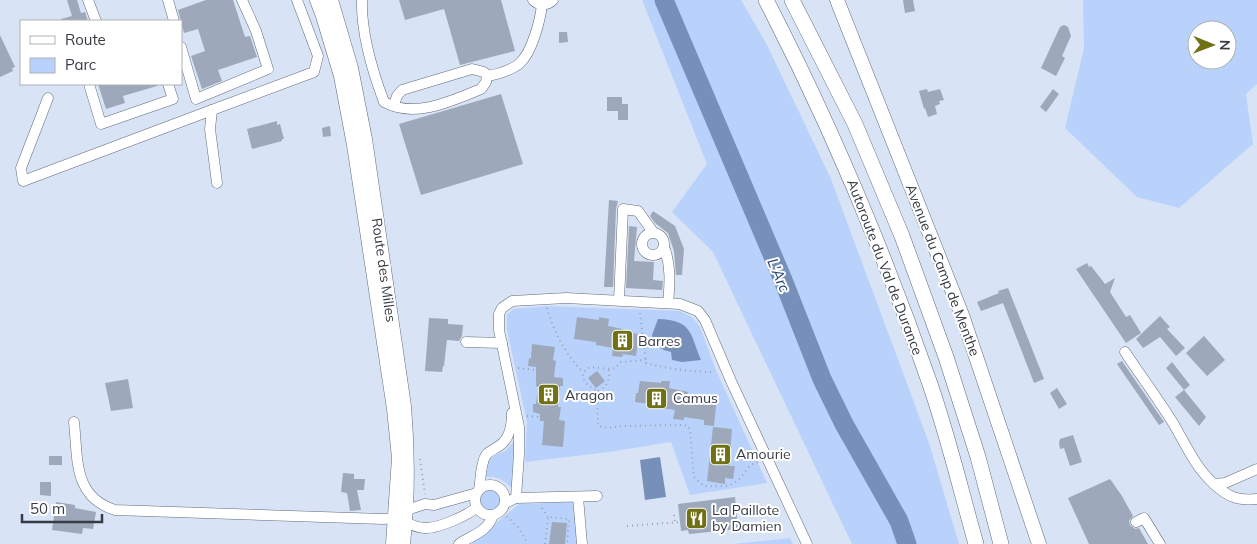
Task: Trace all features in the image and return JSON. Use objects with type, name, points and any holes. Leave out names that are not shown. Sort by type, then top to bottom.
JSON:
[{"type":"highway","name":"Autoroute du Val de Durance","points":[[766,0],[834,139],[880,247],[931,385],[976,544]]},
{"type":"highway","name":"Autoroute du Val de Durance","points":[[792,0],[855,124],[902,236],[952,375],[978,457],[1001,544]]},
{"type":"main road","name":"Route des Milles","points":[[317,0],[343,86],[354,145],[394,409],[403,544]]},
{"type":"main road","name":"Route des Milles","points":[[331,0],[351,68],[365,139],[404,406],[408,447],[402,517],[393,544]]},
{"type":"main road","name":"Avenue du Camp de Menthe","points":[[837,0],[962,315],[1039,544]]},
{"type":"street","points":[[88,0],[96,20]]},
{"type":"street","points":[[168,0],[174,20]]},
{"type":"street","points":[[182,50],[196,99],[268,69],[256,31],[242,0]]},
{"type":"street","points":[[48,98],[22,168],[23,180],[314,72],[318,56],[297,0]]},
{"type":"street","points":[[362,0],[362,23],[376,82],[384,102],[402,110],[423,109],[481,88],[486,82],[487,76]]},
{"type":"street","points":[[487,76],[508,71],[521,63],[538,27],[537,2],[549,4],[553,0]]},
{"type":"street","points":[[394,105],[397,96],[402,90],[472,69],[484,72],[487,76]]},
{"type":"street","points":[[89,85],[101,124],[172,99],[168,85]]},
{"type":"street","points":[[212,110],[210,129],[217,183]]},
{"type":"street","points":[[619,300],[623,209],[638,211],[653,232],[662,237],[669,259],[668,303]]},
{"type":"street","points":[[653,232],[646,235],[642,241],[645,252],[656,255],[664,247]]},
{"type":"street","points":[[516,498],[519,427],[498,321],[499,314],[506,304],[512,301],[566,298],[680,304],[698,311],[705,320],[807,544]]},
{"type":"street","points":[[466,342],[502,343]]},
{"type":"street","points":[[1125,352],[1173,424],[1189,454],[1206,477],[1224,493],[1244,500],[1257,499]]},
{"type":"street","points":[[500,510],[483,514],[475,502],[482,475],[483,461],[487,454],[501,445],[512,427],[514,400]]},
{"type":"street","points":[[74,422],[81,482],[95,502],[115,510],[300,517],[383,519],[402,517],[423,528],[439,526],[478,509]]},
{"type":"street","points":[[1214,484],[1225,483],[1257,468]]},
{"type":"street","points":[[402,517],[410,509],[425,504],[434,505],[478,491],[487,485],[497,486],[504,493],[500,510]]},
{"type":"street","points":[[459,544],[478,533],[490,523],[500,510],[516,498],[597,496]]},
{"type":"street","points":[[578,497],[582,544]]},
{"type":"street","points":[[478,509],[478,533]]},
{"type":"street","points":[[1136,522],[1144,518],[1160,544]]},
{"type":"path","points":[[544,299],[549,316],[564,349],[583,372]]},
{"type":"path","points":[[637,301],[642,321],[646,363],[700,372],[728,372]]},
{"type":"path","points":[[597,391],[585,383],[582,377],[583,372],[590,366],[609,369],[615,368],[621,362],[646,359]]},
{"type":"path","points":[[507,367],[536,370]]},
{"type":"path","points":[[597,391],[608,384],[610,379],[609,369]]},
{"type":"path","points":[[597,391],[598,426],[609,428],[640,425],[688,426],[694,477],[704,486],[723,486],[736,482],[744,471],[754,463],[767,458]]},
{"type":"path","points":[[517,415],[540,417]]},
{"type":"path","points":[[500,510],[518,527],[528,544]]},
{"type":"path","points":[[674,515],[675,522]]},
{"type":"path","points":[[545,544],[548,517],[569,519],[567,544]]},
{"type":"path","points":[[627,526],[680,522]]},
{"type":"green space","points":[[642,0],[741,0],[767,45],[831,179],[929,443],[959,544],[852,544],[713,252],[672,212],[707,164]]},
{"type":"green space","points":[[1083,0],[1257,0],[1257,84],[1246,94],[1253,144],[1179,208],[1137,197],[1065,128],[1084,48]]},
{"type":"green space","points":[[547,306],[680,311],[692,317],[700,327],[716,370],[767,483],[690,495],[671,442],[525,462],[527,422],[507,330],[507,315],[513,309]]},
{"type":"green space","points":[[515,440],[513,489],[501,480],[494,477],[486,477],[489,459],[504,452]]},
{"type":"green space","points":[[491,487],[500,491],[504,500],[500,509],[491,513],[482,509],[478,500],[482,491]]},
{"type":"green space","points":[[574,502],[578,544],[471,544],[519,504]]},
{"type":"green space","points":[[790,538],[793,544],[733,544]]},
{"type":"shaded area","points":[[658,319],[678,322],[684,326],[692,336],[701,360],[682,362],[672,360],[671,352],[655,345],[652,335]]},
{"type":"shaded area","points":[[660,457],[666,497],[645,500],[640,460]]},
{"type":"building","points":[[67,0],[77,0],[81,13],[85,12],[88,20],[61,19],[72,16]]},
{"type":"building","points":[[206,0],[233,0],[245,37],[250,36],[257,57],[218,70],[222,81],[202,89],[191,56],[205,51],[198,29],[184,33],[178,10]]},
{"type":"building","points":[[399,0],[501,0],[515,51],[460,65],[444,9],[405,20]]},
{"type":"building","points":[[903,0],[913,0],[915,11],[905,13]]},
{"type":"building","points":[[1064,25],[1068,27],[1071,36],[1062,56],[1065,58],[1056,76],[1041,68],[1060,27]]},
{"type":"building","points":[[559,32],[567,32],[568,42],[559,43]]},
{"type":"building","points":[[0,35],[15,67],[12,68],[13,71],[0,77]]},
{"type":"building","points":[[98,85],[157,85],[123,96],[125,103],[106,109]]},
{"type":"building","points":[[927,89],[928,92],[940,89],[944,100],[939,101],[940,104],[935,106],[937,114],[928,117],[919,91]]},
{"type":"building","points":[[1053,89],[1059,94],[1046,112],[1040,107]]},
{"type":"building","points":[[501,94],[523,164],[421,195],[399,124]]},
{"type":"building","points":[[607,97],[622,97],[622,104],[628,104],[628,120],[618,120],[618,111],[607,111]]},
{"type":"building","points":[[277,121],[277,125],[280,124],[284,139],[252,149],[247,129]]},
{"type":"building","points":[[330,126],[331,136],[323,137],[322,128]]},
{"type":"building","points":[[609,200],[618,201],[616,209],[613,287],[604,287]]},
{"type":"building","points":[[653,211],[675,226],[684,249],[682,275],[676,275],[674,251],[668,233],[655,223],[650,216]]},
{"type":"building","points":[[629,226],[637,227],[634,261],[654,262],[653,280],[663,281],[662,290],[626,288]]},
{"type":"building","points":[[1087,263],[1105,284],[1115,278],[1110,292],[1126,317],[1130,315],[1141,333],[1126,343],[1076,269]]},
{"type":"building","points":[[1008,288],[1044,379],[1034,383],[1003,303],[981,311],[977,302]]},
{"type":"building","points":[[1160,316],[1170,327],[1167,329],[1185,348],[1176,356],[1160,337],[1143,348],[1136,339]]},
{"type":"building","points":[[577,317],[599,320],[599,317],[609,319],[608,326],[623,329],[623,332],[639,334],[636,356],[623,354],[622,357],[612,356],[613,348],[596,345],[596,342],[574,339]]},
{"type":"building","points":[[429,318],[448,319],[448,324],[463,325],[462,336],[459,341],[447,340],[442,372],[425,371]]},
{"type":"building","points":[[1204,336],[1225,360],[1207,376],[1186,353]]},
{"type":"building","points":[[532,344],[555,347],[553,360],[556,361],[554,377],[563,378],[563,386],[560,386],[558,407],[561,407],[559,420],[565,421],[563,447],[542,445],[544,421],[540,421],[540,414],[533,412],[533,404],[536,404],[538,387],[536,386],[536,367],[528,366],[529,358],[531,359]]},
{"type":"building","points":[[1122,361],[1164,422],[1159,425],[1117,364]]},
{"type":"building","points":[[1172,362],[1190,385],[1184,390],[1166,368]]},
{"type":"building","points":[[597,371],[605,381],[596,388],[588,378]]},
{"type":"building","points":[[128,379],[133,408],[111,411],[105,383]]},
{"type":"building","points":[[640,381],[661,383],[661,381],[670,381],[669,388],[688,392],[687,396],[708,398],[709,394],[717,396],[714,426],[704,425],[704,420],[684,417],[684,420],[673,419],[675,410],[657,407],[658,405],[635,402]]},
{"type":"building","points":[[1057,388],[1067,404],[1059,409],[1050,393]]},
{"type":"building","points":[[1184,390],[1206,417],[1199,426],[1175,397]]},
{"type":"building","points":[[713,427],[732,429],[729,466],[735,466],[733,479],[725,478],[725,484],[707,481]]},
{"type":"building","points":[[1073,435],[1082,462],[1070,466],[1064,448],[1060,449],[1059,443],[1060,439]]},
{"type":"building","points":[[49,456],[62,456],[62,465],[49,465]]},
{"type":"building","points":[[343,473],[354,474],[354,479],[365,479],[364,490],[357,490],[361,510],[350,511],[347,493],[341,492]]},
{"type":"building","points":[[1110,479],[1133,516],[1129,521],[1130,525],[1135,529],[1139,528],[1148,544],[1089,544],[1068,498]]},
{"type":"building","points":[[40,482],[51,482],[51,496],[40,495]]},
{"type":"building","points":[[735,497],[738,529],[689,534],[688,530],[681,531],[678,504]]},
{"type":"building","points":[[56,502],[75,505],[75,508],[96,512],[93,529],[83,528],[82,534],[52,530]]},
{"type":"building","points":[[552,522],[567,523],[565,544],[549,544]]},
{"type":"waterway","name":"L'Arc","points":[[664,0],[783,280],[822,379],[844,424],[899,521],[907,544]]},
{"type":"place","name":"Barres","points":[[622,341]]},
{"type":"place","name":"Aragon","points":[[549,395]]},
{"type":"place","name":"Camus","points":[[657,398]]},
{"type":"place","name":"Amourie","points":[[720,454]]},
{"type":"place","name":"La Paillote by Damien","points":[[696,518]]}]
